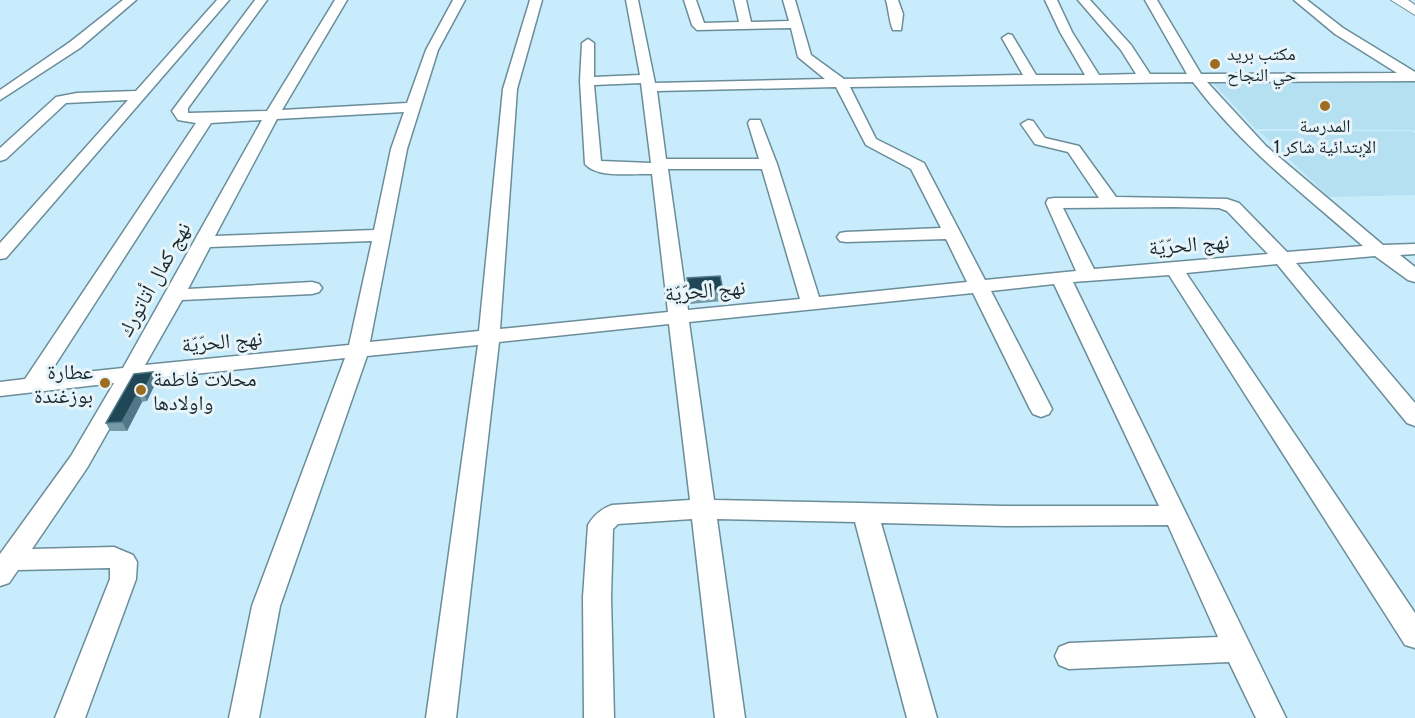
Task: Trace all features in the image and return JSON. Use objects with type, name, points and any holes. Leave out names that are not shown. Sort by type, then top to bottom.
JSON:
[{"type":"street","points":[[0,96],[75,45],[130,0]]},
{"type":"street","points":[[0,254],[223,0]]},
{"type":"street","points":[[261,0],[180,111],[180,114],[187,119],[413,107]]},
{"type":"street","name":"نهج كمال أتاتورك","points":[[5,568],[79,462],[175,295],[272,114],[341,0]]},
{"type":"street","points":[[244,718],[266,606],[358,352],[394,168],[432,50],[459,0]]},
{"type":"street","points":[[441,718],[489,337],[510,89],[536,0]]},
{"type":"street","points":[[632,0],[649,83],[730,718]]},
{"type":"street","points":[[690,0],[698,26],[795,24]]},
{"type":"street","points":[[740,0],[746,25]]},
{"type":"street","points":[[789,0],[805,57],[821,71],[841,82],[867,137],[918,166],[951,233],[981,286],[1041,409]]},
{"type":"street","points":[[892,0],[897,14],[897,27]]},
{"type":"street","points":[[1051,0],[1066,32],[1095,79]]},
{"type":"street","points":[[1084,0],[1126,48],[1146,79]]},
{"type":"street","points":[[1151,0],[1197,79],[1251,139],[1379,250],[1415,276]]},
{"type":"street","points":[[1300,0],[1339,31],[1414,77]]},
{"type":"street","points":[[1398,0],[1415,11]]},
{"type":"street","points":[[1008,38],[1032,79]]},
{"type":"street","points":[[588,43],[587,81],[593,164],[603,168],[769,164]]},
{"type":"street","points":[[587,81],[649,83],[1414,77]]},
{"type":"street","points":[[0,156],[61,100],[77,97],[139,95]]},
{"type":"street","points":[[31,386],[207,118]]},
{"type":"street","points":[[755,123],[812,305]]},
{"type":"street","points":[[1028,124],[1040,141],[1073,149],[1110,201]]},
{"type":"street","points":[[1088,275],[1053,204],[1060,201],[1227,204],[1238,211],[1282,258],[1415,418]]},
{"type":"street","points":[[846,237],[951,233]]},
{"type":"street","points":[[202,242],[380,235]]},
{"type":"street","name":"نهج الحرّيّة","points":[[2,392],[31,386],[129,374],[358,352],[679,316],[812,305],[1088,275],[1175,270],[1282,258],[1415,249]]},
{"type":"street","points":[[1175,270],[1415,636]]},
{"type":"street","points":[[1061,278],[1271,718]]},
{"type":"street","points":[[175,295],[312,288]]},
{"type":"street","points":[[599,718],[597,597],[601,525],[607,518],[619,513],[704,509],[1005,516],[1176,515]]},
{"type":"street","points":[[865,511],[922,718]]},
{"type":"street","points":[[5,568],[114,557],[124,562],[123,579],[70,718]]},
{"type":"street","points":[[1069,656],[1237,649]]},
{"type":"shaded area","name":"المدرسة الإبتدائية شاكر 1","points":[[1415,82],[1415,130],[1256,129],[1213,83]]},
{"type":"shaded area","points":[[1259,131],[1412,131],[1415,133],[1415,195],[1329,197]]},
{"type":"building","points":[[720,276],[723,290],[690,293],[687,278]]},
{"type":"building","points":[[153,372],[143,393],[138,393],[122,422],[106,423],[134,374]]},
{"type":"place","name":"مكتب بريد حي النجاح","points":[[1215,64]]},
{"type":"place","name":"المدرسة الإبتدائية شاكر 1","points":[[1325,106]]},
{"type":"place","name":"عطارة بوزغندة","points":[[105,383]]},
{"type":"place","name":"محلات فاطمة واولادها","points":[[141,390]]}]
